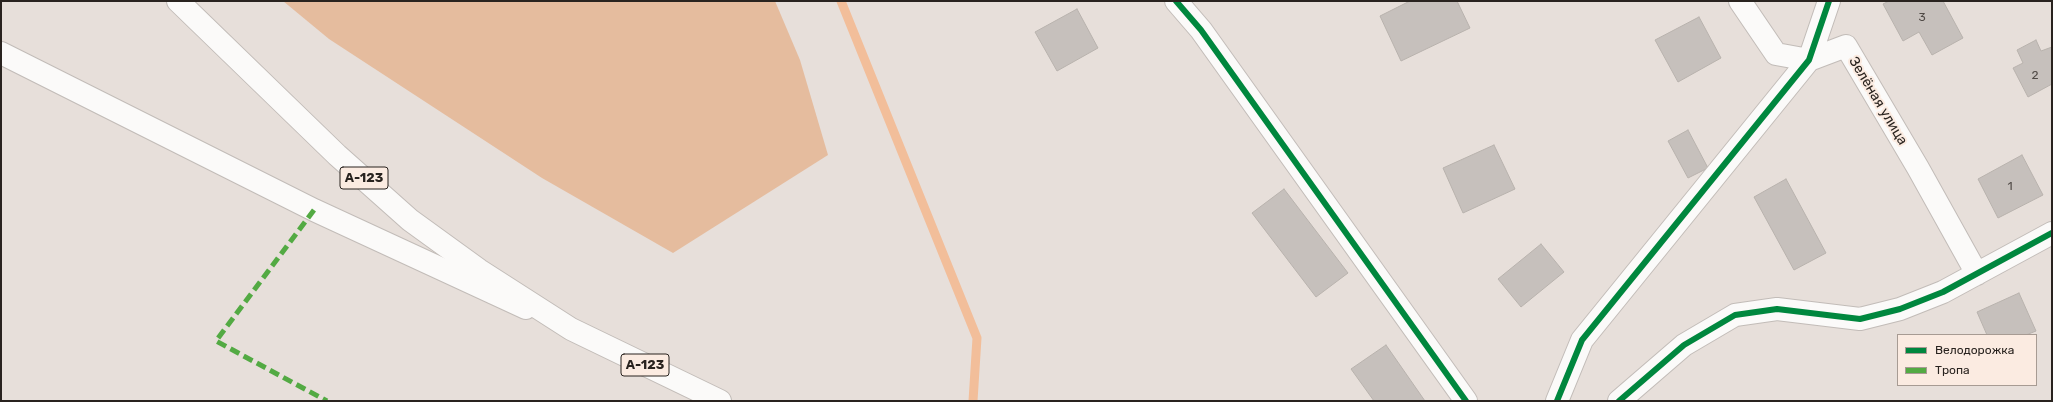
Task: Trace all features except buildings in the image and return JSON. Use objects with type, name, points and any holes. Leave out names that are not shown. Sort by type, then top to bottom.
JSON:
[{"type":"street","name":"А-123","points":[[178,1],[332,150],[410,220],[479,270],[571,329],[720,401]]},
{"type":"street","points":[[1176,1],[1201,30],[1466,401]]},
{"type":"street","points":[[1740,1],[1776,54],[1809,60]]},
{"type":"street","points":[[1558,401],[1582,340],[1809,60],[1829,1]]},
{"type":"street","name":"Зелёная улица","points":[[1809,60],[1846,46],[1918,168],[1977,274]]},
{"type":"street","points":[[1,53],[314,210],[571,329]]},
{"type":"street","points":[[1619,401],[1684,345],[1736,315],[1778,309],[1860,319],[1900,309],[1943,292],[2052,233]]},
{"type":"shaded area","points":[[283,1],[775,1],[800,60],[828,155],[673,253],[542,178],[329,39]]},
{"type":"waterway","points":[[841,1],[977,338],[973,401]]},
{"type":"marked path","points":[[314,210],[216,341],[327,401]]},
{"type":"cycle path","points":[[1176,1],[1201,30],[1466,401]]},
{"type":"cycle path","points":[[1557,401],[1582,340],[1809,60],[1829,1]]},
{"type":"cycle path","points":[[1619,401],[1684,345],[1735,315],[1777,309],[1860,319],[1900,309],[1943,292],[2052,233]]}]
